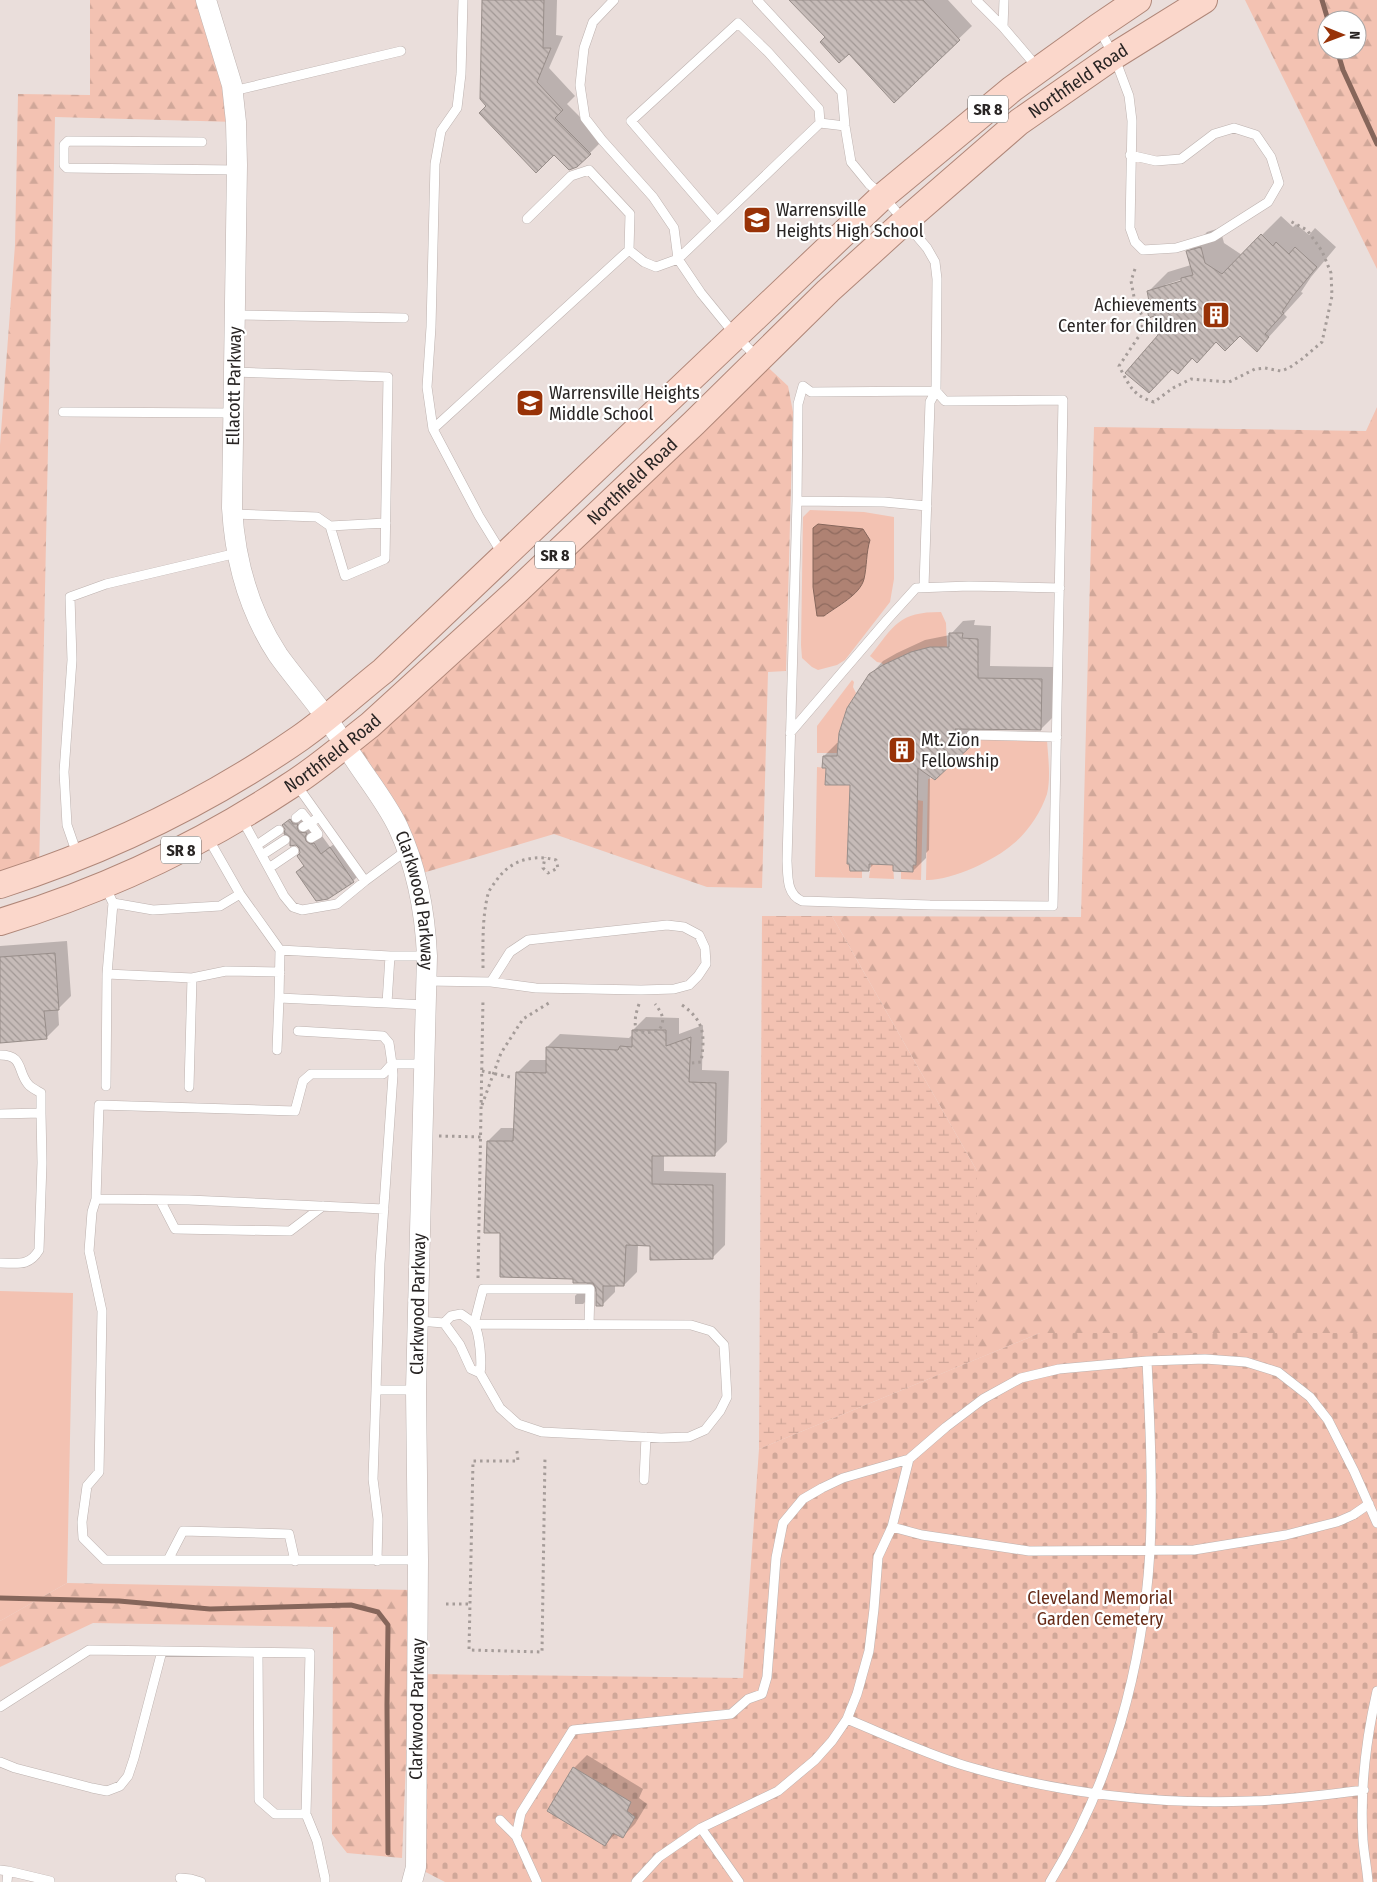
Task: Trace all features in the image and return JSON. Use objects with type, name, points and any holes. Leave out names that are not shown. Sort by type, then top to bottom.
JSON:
[{"type":"main road","name":"Northfield Road","points":[[0,885],[78,858],[141,830],[210,794],[300,738],[383,671],[883,196],[1012,89],[1138,0]]},
{"type":"main road","name":"Northfield Road","points":[[0,922],[59,904],[109,894],[175,853],[241,816],[295,782],[345,746],[525,584],[694,424],[828,291],[905,220],[1019,122],[1114,56],[1204,0]]},
{"type":"street","name":"Ellacott Parkway","points":[[206,0],[232,91],[236,122],[232,514],[237,553],[249,597],[268,639],[290,672],[326,717],[345,746]]},
{"type":"street","name":"Clarkwood Parkway","points":[[345,746],[397,825],[416,875],[426,923],[416,1390],[418,1560],[416,1867],[412,1882]]},
{"type":"lane","points":[[463,0],[458,108],[441,132],[435,164],[431,327],[427,387],[433,430],[479,516],[504,557]]},
{"type":"lane","points":[[614,0],[593,22],[584,48],[580,85],[585,118],[653,197],[674,228],[678,259],[701,293],[736,336],[759,359]]},
{"type":"lane","points":[[757,0],[842,92],[851,162],[869,184],[905,220],[927,248],[935,262],[937,279],[936,391],[930,402],[924,587]]},
{"type":"lane","points":[[976,0],[1003,27],[1039,70]]},
{"type":"lane","points":[[1003,27],[1004,0]]},
{"type":"lane","points":[[717,221],[631,121],[738,23],[768,52],[819,109],[820,123]]},
{"type":"lane","points":[[1098,27],[1114,56],[1129,96],[1132,121],[1130,155],[1130,228],[1136,242],[1143,250],[1176,248],[1213,237],[1268,202],[1279,182],[1271,156],[1256,135],[1234,128],[1214,134],[1181,159],[1156,161],[1130,155]]},
{"type":"lane","points":[[232,91],[401,51]]},
{"type":"lane","points":[[629,250],[644,262],[656,268],[678,259],[820,123]]},
{"type":"lane","points":[[820,123],[845,126]]},
{"type":"lane","points":[[202,142],[68,141],[64,145],[64,165],[67,168],[237,170]]},
{"type":"lane","points":[[433,430],[629,250],[630,214],[589,170],[571,176],[527,219]]},
{"type":"lane","points":[[235,315],[404,318]]},
{"type":"lane","points":[[232,514],[317,516],[330,526],[345,576],[385,559],[388,377],[234,372]]},
{"type":"lane","points":[[803,386],[811,392],[936,391],[945,401],[1063,400],[1053,906],[802,901],[791,893],[788,883],[787,861],[797,502],[798,404],[803,386]]},
{"type":"lane","points":[[63,412],[233,413]]},
{"type":"lane","points":[[797,502],[884,502],[927,506]]},
{"type":"lane","points":[[330,526],[386,522]]},
{"type":"lane","points":[[78,858],[67,825],[64,772],[72,660],[70,597],[106,584],[237,553]]},
{"type":"lane","points":[[790,734],[916,588],[1060,588]]},
{"type":"lane","points":[[972,735],[1057,736]]},
{"type":"lane","points":[[295,782],[366,881]]},
{"type":"lane","points":[[296,818],[302,813],[306,825],[318,834],[311,838]]},
{"type":"lane","points":[[241,816],[284,896],[293,907],[302,910],[336,904],[407,850]]},
{"type":"lane","points":[[306,825],[319,817]]},
{"type":"lane","points":[[257,846],[279,830]]},
{"type":"lane","points":[[206,836],[240,894],[280,950],[277,1050]]},
{"type":"lane","points":[[262,856],[285,840]]},
{"type":"lane","points":[[269,868],[294,851]]},
{"type":"lane","points":[[106,1086],[109,894],[153,910],[220,906],[240,894]]},
{"type":"lane","points":[[426,981],[491,982],[536,988],[674,989],[689,985],[698,976],[706,964],[705,948],[699,935],[684,927],[667,925],[528,940],[510,952],[491,982]]},
{"type":"lane","points":[[280,950],[426,956]]},
{"type":"lane","points":[[387,1003],[390,956]]},
{"type":"lane","points":[[107,974],[192,978],[226,971],[280,972]]},
{"type":"lane","points":[[189,1087],[192,978]]},
{"type":"lane","points":[[279,998],[425,1005]]},
{"type":"lane","points":[[298,1031],[383,1036],[388,1043],[392,1064],[393,1075],[384,1209],[373,1479],[378,1519],[377,1561]]},
{"type":"lane","points":[[0,1055],[7,1055],[19,1062],[28,1084],[41,1093],[42,1163],[39,1250],[34,1259],[23,1263],[0,1263]]},
{"type":"lane","points":[[418,1560],[105,1560],[83,1538],[82,1522],[87,1486],[99,1472],[102,1310],[89,1251],[92,1212],[96,1199],[99,1105],[295,1111],[303,1081],[311,1074],[383,1074],[392,1064],[423,1064]]},
{"type":"lane","points":[[0,1114],[41,1113]]},
{"type":"lane","points":[[96,1199],[384,1209]]},
{"type":"lane","points":[[160,1200],[175,1229],[290,1231],[323,1206]]},
{"type":"lane","points":[[480,1373],[478,1338],[474,1324],[483,1288],[590,1289],[589,1325]]},
{"type":"lane","points":[[418,1321],[444,1323],[451,1316],[461,1314],[474,1324],[691,1325],[711,1331],[724,1345],[727,1397],[720,1411],[704,1430],[689,1437],[542,1432],[518,1424],[500,1408],[480,1373],[471,1369],[460,1345],[444,1323]]},
{"type":"lane","points":[[516,1836],[521,1813],[574,1730],[731,1714],[748,1699],[762,1694],[767,1677],[776,1558],[783,1523],[803,1499],[822,1488],[843,1478],[909,1459],[946,1427],[983,1399],[1021,1378],[1059,1369],[1147,1361],[1204,1359],[1246,1362],[1278,1372],[1310,1397],[1328,1420],[1377,1523]]},
{"type":"lane","points":[[1050,1882],[1068,1851],[1096,1793],[1113,1748],[1125,1710],[1140,1637],[1150,1551],[1150,1439],[1147,1361]]},
{"type":"lane","points":[[376,1390],[416,1390]]},
{"type":"lane","points":[[644,1480],[646,1437]]},
{"type":"lane","points":[[636,1882],[659,1857],[701,1828],[765,1799],[778,1791],[815,1760],[832,1741],[847,1719],[857,1694],[869,1652],[878,1557],[892,1527],[909,1459]]},
{"type":"lane","points":[[892,1527],[922,1535],[1029,1551],[1194,1550],[1286,1535],[1337,1522],[1369,1504]]},
{"type":"lane","points":[[168,1560],[183,1531],[288,1534],[295,1561]]},
{"type":"lane","points":[[0,1707],[88,1650],[310,1653],[306,1814],[317,1841],[325,1882]]},
{"type":"lane","points":[[0,1762],[15,1768],[100,1790],[108,1791],[120,1786],[128,1776],[134,1758],[162,1652]]},
{"type":"lane","points":[[258,1653],[259,1800],[275,1814],[306,1814]]},
{"type":"lane","points":[[1368,1882],[1363,1840],[1364,1790],[1367,1746],[1377,1691]]},
{"type":"lane","points":[[847,1719],[964,1765],[1005,1777],[1096,1793],[1165,1800],[1250,1801],[1364,1790]]},
{"type":"lane","points":[[500,1820],[516,1836],[537,1882]]},
{"type":"lane","points":[[701,1828],[723,1862],[739,1882]]},
{"type":"lane","points":[[7,1882],[4,1870],[50,1882]]},
{"type":"lane","points":[[180,1878],[191,1878],[201,1882]]},
{"type":"path","points":[[1135,269],[1131,281],[1134,297],[1142,316],[1140,333],[1119,366],[1128,383],[1140,398],[1154,402],[1173,388],[1191,379],[1229,382],[1255,369],[1266,368],[1281,371],[1302,359],[1322,342],[1332,296],[1331,273],[1322,251],[1307,230],[1290,221]]},
{"type":"path","points":[[484,968],[483,927],[488,892],[499,876],[512,864],[534,857],[545,857],[556,860],[558,868],[548,873],[543,868],[545,857]]},
{"type":"path","points":[[478,1279],[483,999]]},
{"type":"path","points":[[481,1108],[501,1053],[523,1019],[552,1001]]},
{"type":"path","points":[[639,1004],[635,1016],[636,1030],[646,1033],[659,1030],[663,1023],[662,1014],[655,1004]]},
{"type":"path","points":[[682,1005],[692,1012],[702,1026],[703,1050],[701,1062],[692,1063]]},
{"type":"path","points":[[482,1071],[510,1077]]},
{"type":"path","points":[[439,1136],[481,1137]]},
{"type":"path","points":[[517,1451],[518,1461],[473,1461],[469,1650],[542,1652],[545,1456]]},
{"type":"path","points":[[446,1604],[470,1604]]},
{"type":"green space","points":[[90,0],[206,0],[236,122],[55,117],[39,873],[0,885],[0,445],[15,245],[18,94],[90,95]]},
{"type":"green space","points":[[1245,0],[1377,0],[1377,269]]},
{"type":"green space","points":[[759,359],[788,386],[793,412],[786,671],[768,672],[762,888],[707,887],[554,834],[416,875],[345,746]]},
{"type":"green space","points":[[1377,407],[1377,1333],[1040,1333],[977,1359],[977,1171],[832,916],[1081,917],[1094,427],[1366,431]]},
{"type":"green space","points":[[810,510],[864,512],[894,517],[894,579],[890,602],[845,660],[837,665],[818,670],[802,658],[801,645],[803,517]]},
{"type":"green space","points":[[941,612],[946,623],[947,647],[930,647],[883,665],[870,656],[899,622],[915,615]]},
{"type":"green space","points":[[852,680],[856,693],[843,722],[837,753],[817,753],[817,726]]},
{"type":"green space","points":[[965,739],[1047,740],[1049,774],[1047,794],[1038,815],[1029,828],[1005,850],[984,863],[960,873],[926,880],[928,779],[933,778],[969,747]]},
{"type":"green space","points":[[817,767],[826,768],[825,785],[850,785],[847,864],[849,864],[850,871],[862,871],[862,878],[815,877]]},
{"type":"green space","points":[[917,800],[923,801],[921,880],[901,879],[901,871],[913,872],[913,865],[916,864]]},
{"type":"green space","points":[[871,864],[893,865],[894,879],[869,878]]},
{"type":"green space","points":[[762,916],[832,916],[977,1171],[977,1359],[759,1449]]},
{"type":"green space","points":[[0,1291],[73,1293],[67,1583],[0,1621]]},
{"type":"green space","name":"Cleveland Memorial Garden Cemetery","points":[[1040,1333],[1377,1333],[1377,1882],[445,1882],[416,1867],[417,1674],[743,1678],[759,1449]]},
{"type":"green space","points":[[67,1583],[413,1590],[402,1858],[347,1853],[332,1834],[333,1627],[93,1623],[0,1667],[0,1621]]},
{"type":"water","points":[[818,524],[863,529],[870,540],[862,585],[853,595],[824,616],[817,616],[813,587],[813,528]]},
{"type":"building","points":[[482,0],[544,0],[543,48],[551,48],[537,82],[563,110],[555,118],[591,154],[577,167],[569,170],[554,155],[536,173],[479,113],[486,106],[480,99]]},
{"type":"building","points":[[789,0],[923,0],[960,40],[894,103],[849,54],[839,63],[820,42],[825,37]]},
{"type":"building","name":"Achievements Center for Children","points":[[1261,234],[1273,246],[1276,242],[1289,254],[1295,247],[1317,267],[1292,297],[1282,312],[1284,313],[1265,334],[1269,337],[1257,352],[1240,336],[1225,351],[1216,342],[1197,363],[1192,358],[1178,374],[1172,369],[1149,393],[1125,373],[1158,335],[1154,316],[1149,318],[1145,302],[1149,301],[1147,291],[1181,281],[1181,278],[1193,275],[1186,251],[1201,247],[1205,263],[1222,274]]},
{"type":"building","name":"Mt. Zion Fellowship","points":[[949,633],[963,633],[962,638],[978,639],[978,678],[1042,679],[1041,730],[955,729],[970,747],[935,780],[918,768],[916,865],[913,865],[913,872],[893,871],[893,865],[869,864],[869,871],[850,871],[849,864],[847,864],[850,785],[825,785],[826,768],[822,768],[823,756],[837,756],[839,733],[847,708],[869,674],[911,652],[930,647],[949,647]]},
{"type":"building","points":[[290,819],[293,824],[298,824],[299,832],[307,833],[306,841],[310,844],[314,843],[321,854],[330,847],[354,882],[328,899],[316,901],[296,872],[304,866],[297,856],[300,853],[299,848],[296,845],[290,846],[290,837],[284,834],[285,829],[282,825]]},
{"type":"building","points":[[55,953],[59,1010],[44,1011],[47,1039],[0,1043],[0,957]]},
{"type":"building","points":[[632,1030],[666,1030],[666,1046],[691,1037],[689,1082],[716,1083],[715,1156],[652,1156],[652,1184],[713,1185],[713,1259],[650,1260],[650,1246],[626,1245],[624,1286],[603,1286],[603,1306],[596,1306],[596,1289],[593,1283],[573,1283],[573,1279],[500,1277],[500,1233],[484,1233],[487,1141],[513,1141],[516,1072],[546,1073],[546,1047],[618,1050],[620,1046],[632,1047]]},
{"type":"building","points":[[573,1767],[631,1802],[627,1811],[635,1817],[623,1838],[613,1833],[605,1846],[547,1811]]},
{"type":"waterway","points":[[1322,0],[1325,10]]},
{"type":"waterway","points":[[1340,60],[1377,144]]},
{"type":"waterway","points":[[0,1598],[119,1601],[210,1609],[351,1605],[378,1612],[388,1625],[388,1853]]},
{"type":"place","name":"Warrensville Heights High School","points":[[757,220]]},
{"type":"place","name":"Achievements Center for Children","points":[[1216,315]]},
{"type":"place","name":"Warrensville Heights Middle School","points":[[530,403]]},
{"type":"place","name":"Mt. Zion Fellowship","points":[[902,750]]}]
